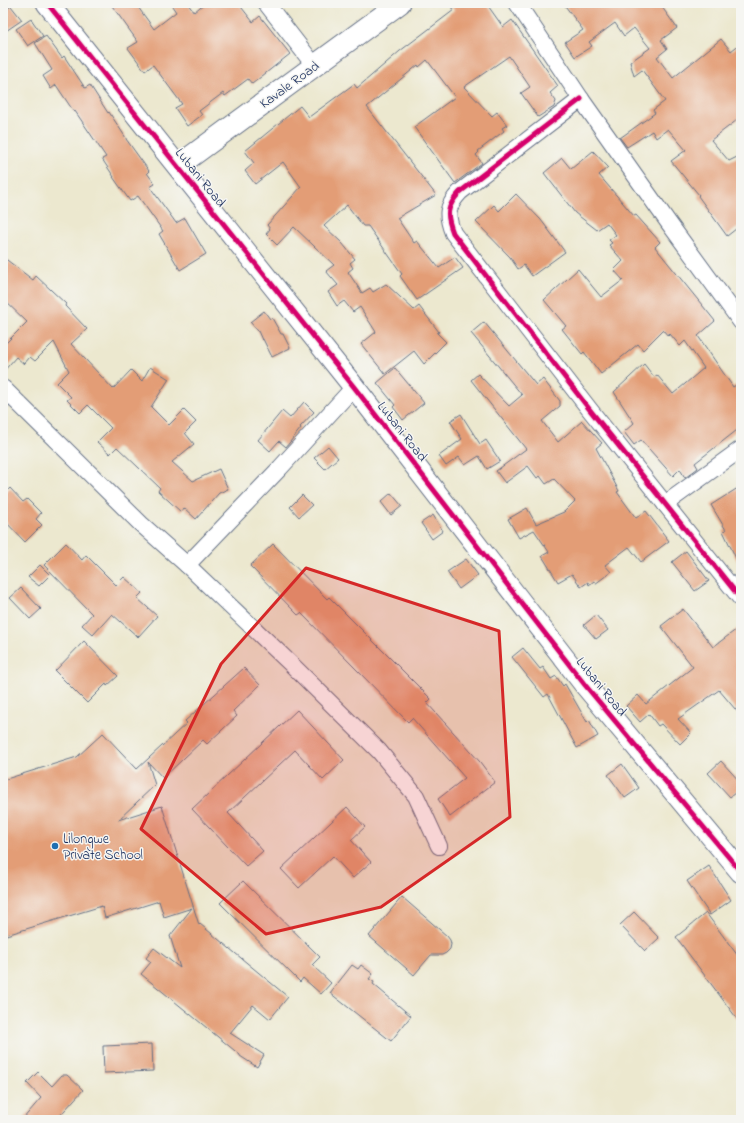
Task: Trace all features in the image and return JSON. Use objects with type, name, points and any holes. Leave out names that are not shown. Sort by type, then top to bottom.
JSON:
[{"type":"street","name":"Lubani Road","points":[[47,3],[354,387],[585,684],[741,872]]},
{"type":"street","points":[[266,3],[314,65]]},
{"type":"street","name":"Kavale Road","points":[[178,166],[400,3]]},
{"type":"street","points":[[518,3],[581,99],[741,322]]},
{"type":"street","points":[[581,99],[460,192],[452,200],[448,211],[449,222],[453,233],[458,240],[590,410],[741,599]]},
{"type":"street","points":[[187,565],[280,468],[354,387]]},
{"type":"street","points":[[3,388],[141,524],[187,565],[291,664],[379,751],[416,796],[439,846]]},
{"type":"street","points":[[665,504],[741,449]]},
{"type":"highlighted area","points":[[306,568],[499,631],[510,817],[381,907],[266,934],[141,829],[221,664]]},
{"type":"building","points":[[110,3],[135,3],[154,29],[176,12],[170,3],[187,3],[194,12],[205,3],[238,3],[253,22],[260,16],[290,54],[252,84],[248,79],[225,96],[223,93],[199,111],[202,115],[187,126],[175,108],[182,104],[153,65],[145,71],[128,48],[138,42]]},
{"type":"building","points":[[449,3],[486,3],[503,27],[512,20],[558,86],[550,93],[556,101],[554,107],[538,117],[521,93],[530,87],[509,56],[464,87],[492,116],[497,112],[507,125],[502,128],[504,131],[478,151],[479,152],[476,155],[482,163],[455,183],[414,127],[455,97],[427,60],[419,67],[418,65],[367,107],[436,195],[397,218],[414,243],[417,241],[439,268],[455,257],[463,268],[417,300],[400,276],[402,274],[368,226],[363,226],[347,205],[324,226],[342,243],[355,259],[350,263],[353,268],[348,272],[362,293],[370,288],[373,292],[386,284],[414,310],[419,306],[439,332],[437,333],[446,342],[424,364],[414,351],[385,374],[361,344],[376,332],[360,307],[353,312],[344,301],[337,306],[328,292],[338,285],[326,271],[334,265],[294,227],[277,245],[266,234],[270,229],[267,225],[301,187],[283,162],[255,184],[245,171],[254,163],[245,151],[300,106],[309,117],[354,84],[357,88],[400,51],[454,10]]},
{"type":"building","points":[[563,3],[659,3],[677,28],[661,40],[667,49],[657,57],[673,78],[721,39],[731,51],[741,43],[741,117],[711,140],[729,161],[741,155],[741,225],[727,236],[698,196],[699,195],[671,161],[686,150],[668,129],[656,138],[652,131],[627,147],[620,138],[655,113],[653,110],[665,101],[642,70],[634,76],[630,62],[650,48],[634,28],[624,36],[615,23],[589,42],[592,46],[575,57],[565,42],[583,30]]},
{"type":"building","points":[[11,6],[22,20],[3,33],[3,12]]},
{"type":"building","points":[[31,19],[43,36],[28,46],[16,29]]},
{"type":"building","points":[[46,36],[62,58],[64,56],[85,88],[90,85],[149,171],[147,173],[155,184],[150,187],[176,223],[185,218],[206,254],[180,270],[159,234],[163,231],[138,196],[130,201],[102,159],[106,157],[75,111],[74,112],[56,85],[51,89],[43,76],[52,70],[35,43]]},
{"type":"building","points":[[593,151],[608,167],[599,175],[634,216],[636,215],[660,242],[655,247],[715,321],[698,336],[733,387],[741,382],[741,427],[695,463],[698,468],[685,478],[680,469],[673,476],[641,440],[634,445],[624,432],[634,423],[614,392],[644,364],[654,377],[657,375],[673,394],[704,368],[685,341],[680,346],[670,334],[668,336],[663,330],[643,350],[638,344],[601,374],[584,352],[582,354],[562,329],[566,326],[544,300],[578,269],[601,297],[623,280],[614,270],[623,261],[609,245],[612,243],[609,240],[616,235],[607,223],[597,230],[575,213],[544,173],[562,158],[571,169]]},
{"type":"building","points":[[516,194],[541,220],[565,252],[532,276],[524,265],[518,269],[510,257],[476,222],[494,205],[499,211]]},
{"type":"building","points":[[3,257],[33,280],[36,276],[66,304],[65,306],[87,329],[71,344],[113,389],[131,370],[142,381],[150,367],[169,379],[151,407],[169,425],[184,410],[196,422],[185,433],[194,444],[172,462],[193,481],[219,469],[228,489],[219,493],[196,519],[184,508],[181,512],[158,491],[160,488],[117,447],[110,454],[97,442],[111,428],[88,405],[80,413],[67,400],[71,397],[57,383],[69,371],[54,342],[35,361],[30,357],[24,364],[16,357],[3,372],[3,346],[27,322],[3,299]]},
{"type":"building","points":[[264,311],[270,319],[272,318],[281,334],[283,334],[290,348],[272,357],[258,331],[250,322]]},
{"type":"building","points":[[484,322],[536,385],[543,379],[560,401],[560,406],[542,421],[558,442],[582,421],[602,443],[596,448],[619,491],[617,492],[636,518],[646,511],[669,541],[641,562],[629,547],[605,565],[611,572],[595,584],[594,581],[589,585],[588,582],[581,587],[572,574],[558,582],[542,556],[549,552],[534,530],[519,538],[508,519],[527,508],[536,524],[564,512],[575,501],[554,479],[546,484],[540,476],[537,478],[528,466],[505,483],[496,471],[526,449],[471,380],[478,374],[509,406],[522,395],[471,333]]},
{"type":"building","points":[[395,368],[424,403],[403,420],[393,407],[395,405],[377,383]]},
{"type":"building","points":[[304,402],[314,412],[300,427],[301,428],[286,447],[279,441],[270,451],[258,440],[282,411],[290,418]]},
{"type":"building","points":[[461,414],[480,444],[486,440],[500,461],[487,469],[479,456],[465,465],[459,457],[446,466],[439,456],[462,439],[450,421]]},
{"type":"building","points":[[328,446],[338,458],[325,469],[314,458]]},
{"type":"building","points":[[741,486],[741,569],[723,531],[726,530],[711,505]]},
{"type":"building","points":[[10,488],[23,502],[27,499],[41,513],[36,519],[42,525],[25,542],[3,519],[3,495]]},
{"type":"building","points":[[391,493],[402,506],[391,515],[381,502]]},
{"type":"building","points":[[302,495],[312,505],[299,517],[290,507]]},
{"type":"building","points":[[433,515],[443,531],[432,539],[421,523]]},
{"type":"building","points":[[66,543],[82,560],[86,555],[116,585],[124,577],[142,593],[137,598],[157,616],[138,637],[112,614],[93,635],[82,625],[92,614],[44,565]]},
{"type":"building","points":[[273,544],[327,599],[329,597],[431,699],[427,703],[480,762],[495,782],[450,817],[438,799],[465,778],[412,718],[408,722],[301,613],[298,615],[250,566]]},
{"type":"building","points":[[686,551],[709,581],[695,591],[672,562]]},
{"type":"building","points":[[466,559],[478,575],[459,589],[447,572]]},
{"type":"building","points":[[40,565],[50,575],[39,586],[28,577]]},
{"type":"building","points":[[21,588],[41,609],[30,619],[10,598]]},
{"type":"building","points":[[683,609],[713,647],[741,626],[741,716],[719,690],[678,719],[691,733],[680,744],[661,724],[658,726],[649,714],[640,722],[626,706],[638,695],[646,704],[693,667],[661,626]]},
{"type":"building","points":[[596,615],[608,630],[596,639],[584,625]]},
{"type":"building","points":[[84,641],[118,676],[107,686],[106,684],[87,703],[55,671]]},
{"type":"building","points":[[523,648],[540,669],[543,667],[551,679],[556,676],[563,686],[565,684],[587,722],[589,720],[598,736],[577,748],[548,694],[544,697],[512,657]]},
{"type":"building","points":[[244,668],[260,685],[233,711],[237,716],[207,744],[203,740],[163,778],[148,762],[155,785],[118,820],[162,806],[199,925],[200,924],[288,997],[270,1019],[253,1005],[230,1033],[264,1055],[257,1067],[240,1056],[141,974],[151,962],[146,958],[154,948],[180,968],[170,936],[192,908],[164,917],[159,901],[105,918],[102,906],[3,936],[3,780],[77,757],[103,733],[137,769],[187,723],[185,721]]},
{"type":"building","points":[[297,710],[344,760],[323,780],[295,750],[228,813],[263,851],[246,866],[192,809]]},
{"type":"building","points":[[721,761],[741,783],[741,788],[730,797],[708,773]]},
{"type":"building","points":[[622,764],[639,788],[625,798],[608,775]]},
{"type":"building","points":[[347,807],[365,827],[351,840],[371,862],[353,878],[333,856],[299,888],[281,869]]},
{"type":"building","points":[[709,866],[731,900],[710,915],[687,881]]},
{"type":"building","points":[[243,881],[320,957],[312,965],[331,983],[321,994],[303,978],[300,982],[220,903]]},
{"type":"building","points":[[402,897],[447,936],[451,944],[450,949],[446,953],[442,955],[431,955],[414,975],[369,936]]},
{"type":"building","points":[[634,912],[659,938],[645,951],[620,925]]},
{"type":"building","points":[[706,913],[741,960],[741,1024],[676,937]]},
{"type":"building","points":[[352,965],[358,969],[361,965],[373,974],[369,979],[374,982],[373,984],[411,1016],[391,1041],[330,993]]},
{"type":"building","points":[[152,1044],[153,1071],[104,1073],[103,1046]]},
{"type":"building","points":[[38,1072],[52,1086],[62,1075],[67,1075],[83,1090],[56,1120],[22,1120],[41,1098],[27,1083]]},
{"type":"cycle path","points":[[47,3],[354,387],[585,685],[741,872]]},
{"type":"cycle path","points":[[581,99],[460,192],[455,197],[450,207],[448,216],[449,221],[453,233],[590,410],[741,599]]},
{"type":"place","name":"Lilongwe Private School","points":[[55,846]]}]
